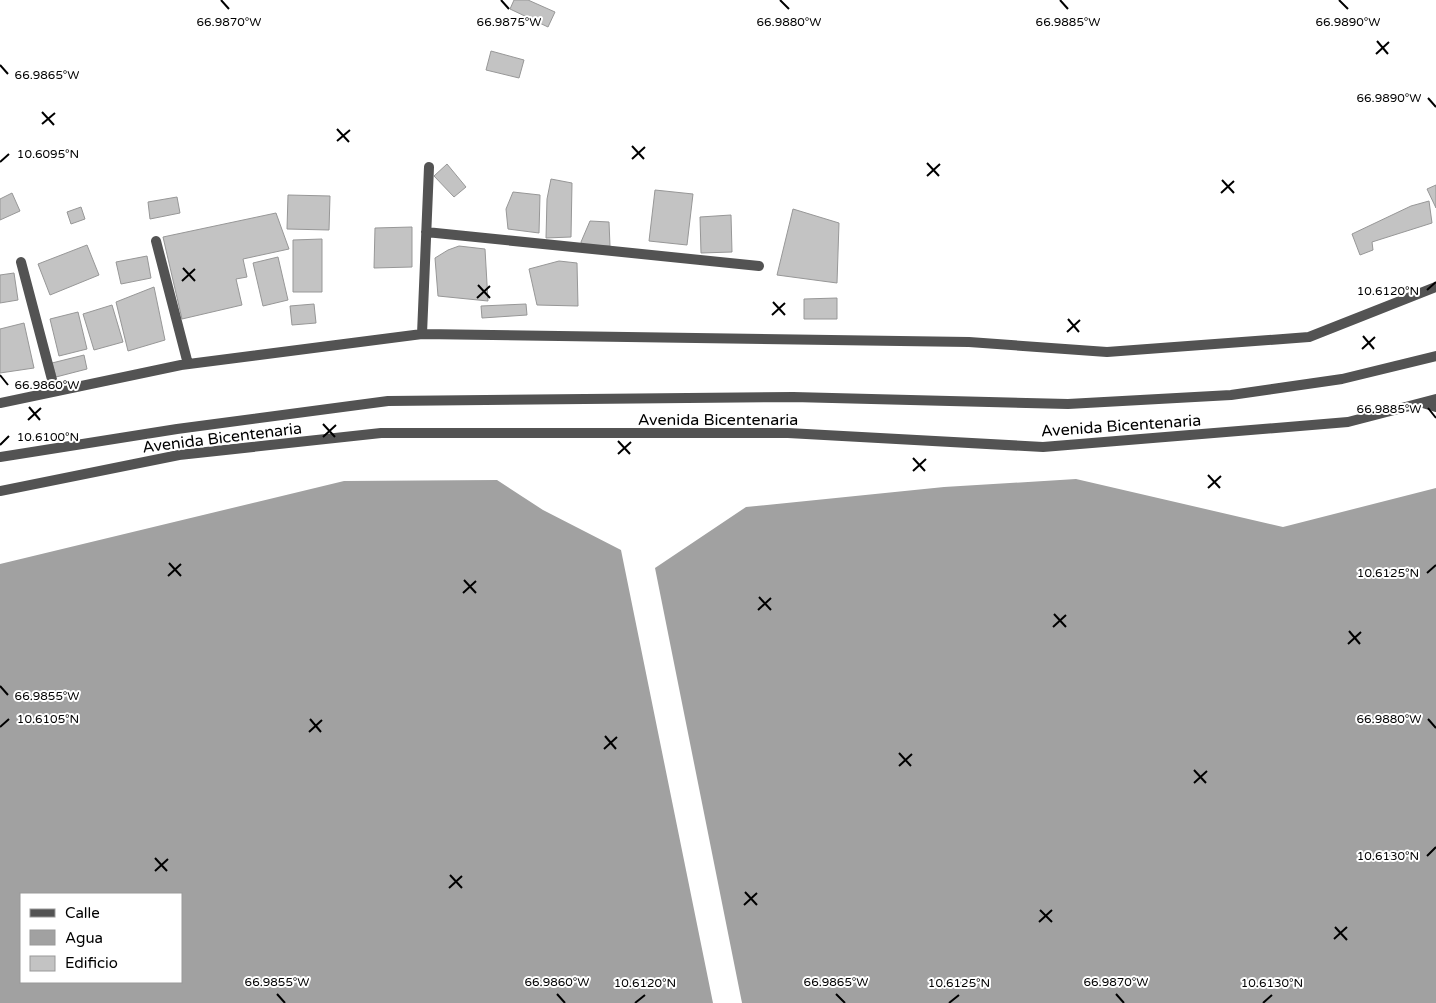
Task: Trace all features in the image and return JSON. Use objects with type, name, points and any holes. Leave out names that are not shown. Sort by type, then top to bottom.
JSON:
[{"type":"street","points":[[422,334],[429,167]]},
{"type":"street","points":[[426,232],[759,266]]},
{"type":"street","points":[[156,241],[188,364]]},
{"type":"street","points":[[20,262],[55,392]]},
{"type":"street","points":[[1,400],[55,392],[188,364],[422,334],[969,342],[1107,352],[1309,337],[1436,287]]},
{"type":"street","name":"Avenida Bicentenaria","points":[[0,457],[176,429],[388,401],[793,397],[1068,404],[1231,395],[1342,379],[1436,356]]},
{"type":"street","name":"Avenida Bicentenaria","points":[[0,491],[178,455],[381,433],[788,433],[1043,447],[1348,422],[1436,399]]},
{"type":"street","points":[[1423,403],[1436,407]]},
{"type":"water","points":[[1076,479],[1283,527],[1436,488],[1436,1003],[742,1003],[655,568],[746,507],[944,487]]},
{"type":"water","points":[[497,480],[543,510],[621,550],[713,1003],[0,1003],[0,564],[344,481]]},
{"type":"building","points":[[514,0],[528,0],[555,12],[548,27],[510,9]]},
{"type":"building","points":[[491,51],[524,60],[519,78],[486,70]]},
{"type":"building","points":[[447,164],[466,187],[454,197],[434,176]]},
{"type":"building","points":[[551,179],[572,183],[571,237],[546,238],[547,199]]},
{"type":"building","points":[[1436,185],[1436,208],[1427,189]]},
{"type":"building","points":[[655,190],[693,194],[687,245],[649,241]]},
{"type":"building","points":[[513,192],[540,195],[539,233],[508,229],[506,209]]},
{"type":"building","points":[[12,193],[20,211],[0,220],[0,199]]},
{"type":"building","points":[[288,195],[330,196],[329,230],[287,229]]},
{"type":"building","points":[[177,197],[180,213],[150,219],[148,202]]},
{"type":"building","points":[[1429,201],[1432,223],[1372,242],[1373,250],[1360,255],[1352,234],[1411,206]]},
{"type":"building","points":[[81,207],[85,219],[71,224],[67,212]]},
{"type":"building","points":[[793,209],[839,223],[837,283],[777,275]]},
{"type":"building","points":[[276,213],[289,249],[243,259],[247,277],[236,279],[242,305],[182,319],[163,237]]},
{"type":"building","points":[[731,215],[732,252],[701,253],[700,217]]},
{"type":"building","points":[[590,221],[609,222],[610,246],[582,246],[581,242]]},
{"type":"building","points":[[412,227],[412,267],[374,268],[375,228]]},
{"type":"building","points":[[322,239],[322,292],[293,292],[293,240]]},
{"type":"building","points":[[87,245],[99,275],[50,295],[38,264]]},
{"type":"building","points":[[459,246],[485,249],[488,301],[438,296],[435,258]]},
{"type":"building","points":[[147,256],[151,278],[121,284],[116,262]]},
{"type":"building","points":[[278,257],[288,300],[263,306],[253,263]]},
{"type":"building","points":[[559,261],[577,263],[578,306],[537,305],[529,269]]},
{"type":"building","points":[[14,273],[18,300],[0,303],[0,275]]},
{"type":"building","points":[[154,287],[165,340],[128,351],[116,302]]},
{"type":"building","points":[[837,298],[837,319],[804,319],[804,299]]},
{"type":"building","points":[[314,304],[316,323],[292,325],[290,306]]},
{"type":"building","points":[[526,304],[527,315],[482,318],[481,306]]},
{"type":"building","points":[[112,305],[123,342],[94,350],[83,314]]},
{"type":"building","points":[[78,312],[87,349],[59,356],[50,319]]},
{"type":"building","points":[[24,323],[34,368],[0,373],[0,329]]},
{"type":"building","points":[[84,355],[87,369],[56,377],[52,363]]}]
